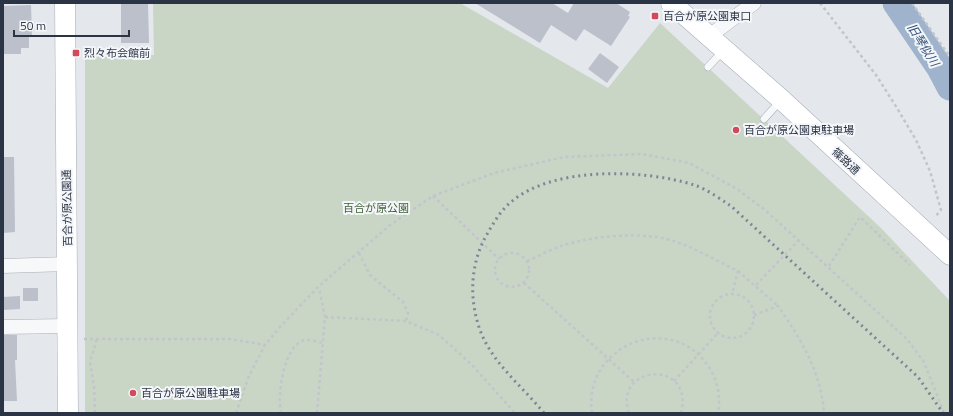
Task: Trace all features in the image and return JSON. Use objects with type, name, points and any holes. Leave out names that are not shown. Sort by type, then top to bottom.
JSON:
[{"type":"street","name":"百合が原公園通","points":[[65,3],[68,413]]},
{"type":"street","name":"篠路通","points":[[671,3],[708,37],[782,100],[947,253]]},
{"type":"street","points":[[708,37],[754,3]]},
{"type":"street","points":[[3,266],[68,264]]},
{"type":"street","points":[[3,327],[67,332]]},
{"type":"lane","points":[[708,67],[724,50]]},
{"type":"lane","points":[[764,119],[782,100]]},
{"type":"path","points":[[820,3],[880,81],[916,140],[930,170],[941,210],[923,232]]},
{"type":"path","points":[[912,3],[950,57]]},
{"type":"path","points":[[236,413],[249,376],[265,344],[280,327],[318,287],[390,225],[433,196],[494,173],[564,157],[642,154],[689,163],[737,189],[765,210],[829,266],[907,339],[924,362],[944,413]]},
{"type":"path","points":[[433,196],[499,259]]},
{"type":"path","points":[[829,266],[860,217],[910,265]]},
{"type":"path","points":[[527,261],[569,244],[588,239],[629,236],[667,239],[703,253],[738,271],[778,306],[811,359],[820,388],[824,413]]},
{"type":"path","points":[[756,286],[799,240]]},
{"type":"path","points":[[359,253],[370,275],[403,302],[408,313],[406,321]]},
{"type":"path","points":[[513,253],[521,255],[527,261],[530,268],[524,283],[516,287],[508,287],[500,283],[496,275],[495,267],[499,259],[505,254],[513,253]]},
{"type":"path","points":[[732,294],[738,271]]},
{"type":"path","points":[[524,283],[634,382]]},
{"type":"path","points":[[317,413],[325,317],[318,287]]},
{"type":"path","points":[[732,294],[747,300],[752,307],[754,315],[753,324],[749,331],[742,336],[733,339],[725,338],[717,334],[709,318],[711,308],[716,301],[723,296],[732,294]]},
{"type":"path","points":[[754,315],[778,306]]},
{"type":"path","points":[[325,317],[406,321],[439,335],[472,366],[515,413]]},
{"type":"path","points":[[67,332],[97,339],[230,338],[265,344]]},
{"type":"path","points":[[674,381],[717,334]]},
{"type":"path","points":[[592,413],[592,393],[595,381],[608,359],[628,344],[652,338],[677,342],[698,354],[707,364],[717,386],[719,398],[718,413]]},
{"type":"path","points":[[95,413],[94,387],[90,362],[97,339]]},
{"type":"path","points":[[281,413],[279,404],[281,376],[291,353],[298,343],[305,340],[323,343]]},
{"type":"path","points":[[629,413],[627,398],[634,382],[641,377],[650,374],[658,374],[674,381],[683,396],[681,413]]},
{"type":"green space","name":"百合が原公園","points":[[153,3],[460,3],[608,88],[660,23],[881,228],[950,301],[950,413],[85,413],[85,55],[154,55]]},
{"type":"building","points":[[121,3],[148,3],[149,43],[121,43]]},
{"type":"building","points":[[475,3],[552,3],[568,13],[574,3],[616,3],[630,12],[628,16],[630,17],[611,46],[584,29],[576,41],[551,25],[540,43]]},
{"type":"building","points":[[31,5],[32,36],[29,36],[29,48],[21,48],[21,54],[3,54],[3,6]]},
{"type":"building","points":[[600,53],[619,67],[607,83],[588,69]]},
{"type":"building","points":[[3,157],[14,157],[15,232],[3,233]]},
{"type":"building","points":[[23,288],[38,288],[38,301],[23,301]]},
{"type":"building","points":[[20,296],[20,309],[3,310],[3,297]]},
{"type":"building","points":[[3,335],[17,335],[17,360],[15,360],[17,401],[3,401]]},
{"type":"waterway","name":"旧琴似川","points":[[896,3],[940,68],[950,87]]},
{"type":"railway","points":[[544,413],[508,374],[485,342],[476,318],[474,306],[474,270],[486,236],[494,222],[511,202],[529,190],[550,182],[600,174],[650,176],[674,180],[699,187],[731,206],[918,377],[943,413]]},
{"type":"place","name":"百合が原公園東口","points":[[655,16]]},
{"type":"place","name":"烈々布会館前","points":[[76,53]]},
{"type":"place","name":"百合が原公園東駐車場","points":[[736,130]]},
{"type":"place","name":"百合が原公園駐車場","points":[[133,393]]}]
